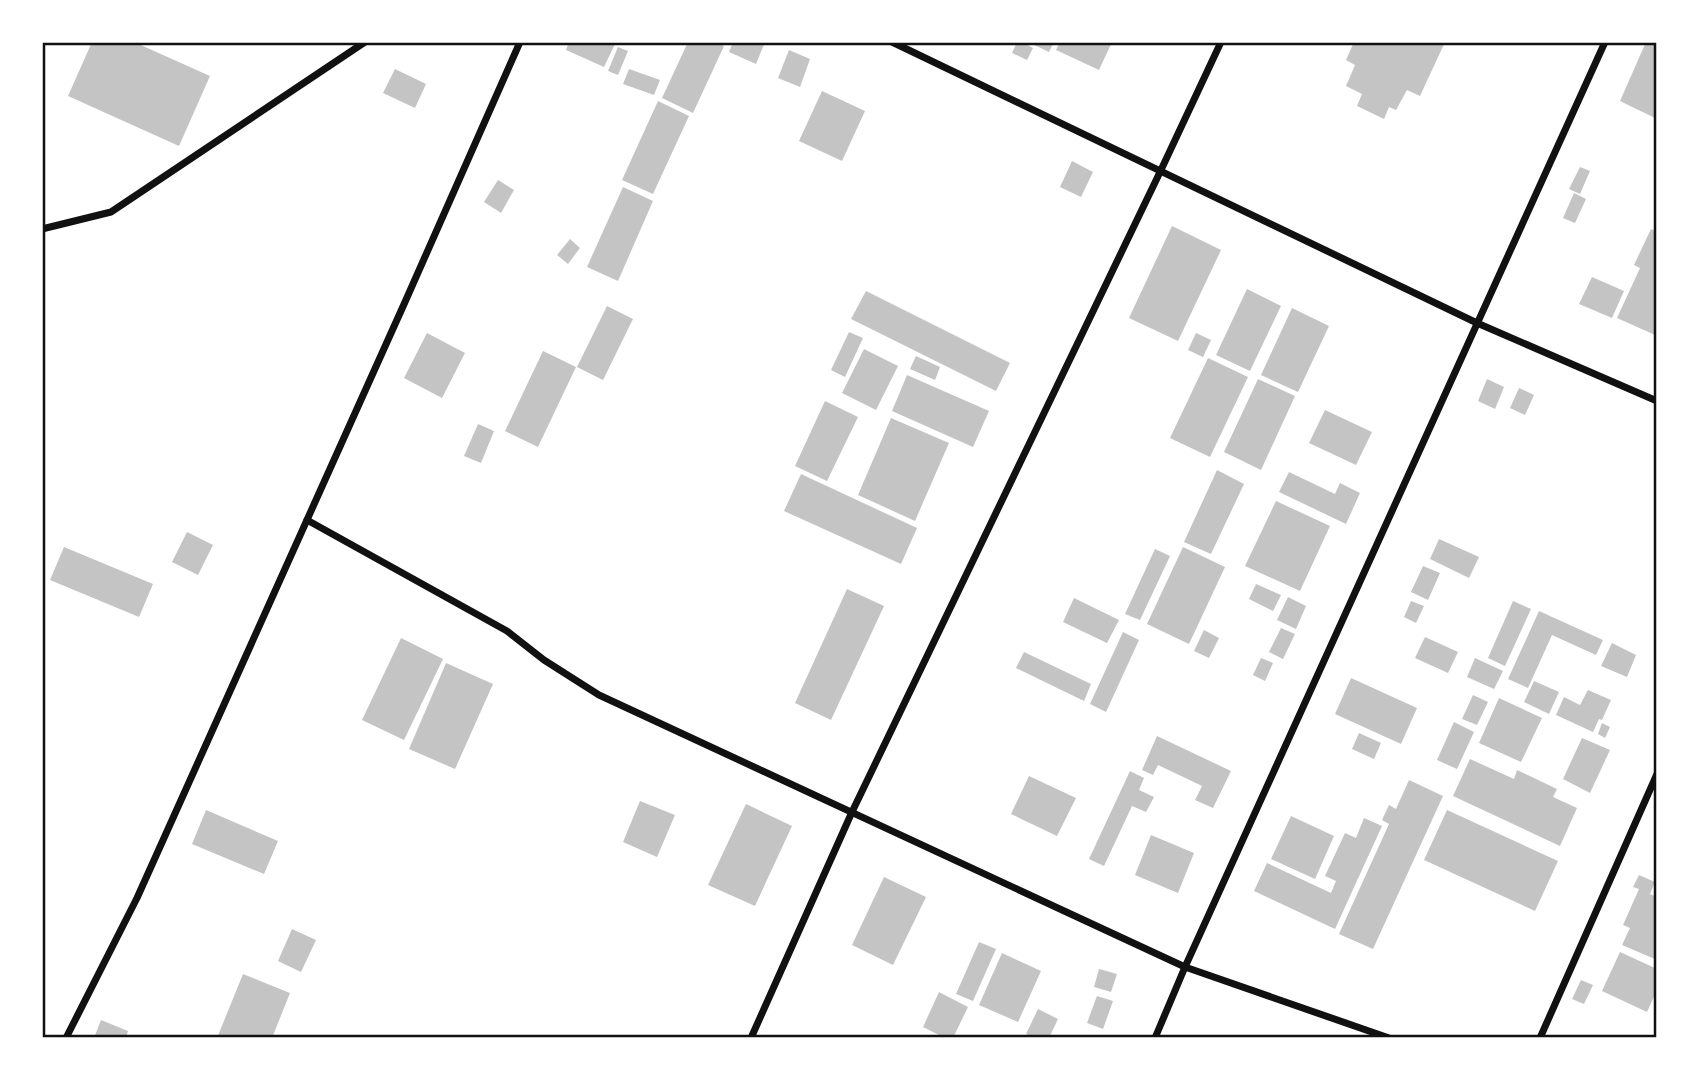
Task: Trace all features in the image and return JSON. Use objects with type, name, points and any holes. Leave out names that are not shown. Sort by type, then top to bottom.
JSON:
[{"type":"street","points":[[42,229],[111,212],[365,42]]},
{"type":"street","points":[[66,1038],[137,898],[520,42]]},
{"type":"street","points":[[892,42],[1477,323],[1657,401]]},
{"type":"street","points":[[751,1038],[852,813],[1221,42]]},
{"type":"street","points":[[1155,1038],[1605,42]]},
{"type":"street","points":[[307,520],[508,631],[544,660],[599,695],[1185,967],[1390,1038]]},
{"type":"street","points":[[1540,1038],[1657,774]]},
{"type":"building","points":[[92,42],[134,42],[210,76],[179,146],[68,96]]},
{"type":"building","points":[[569,42],[616,42],[604,67],[566,50]]},
{"type":"building","points":[[688,42],[714,42],[724,46],[693,113],[662,98]]},
{"type":"building","points":[[733,42],[765,42],[756,64],[729,52]]},
{"type":"building","points":[[1017,42],[1033,48],[1027,60],[1012,53]]},
{"type":"building","points":[[1028,42],[1054,42],[1049,52]]},
{"type":"building","points":[[1060,42],[1112,42],[1099,70],[1056,50]]},
{"type":"building","points":[[1354,42],[1445,42],[1420,96],[1407,90],[1396,110],[1389,107],[1384,119],[1357,106],[1362,94],[1346,86],[1355,65],[1346,60]]},
{"type":"building","points":[[1646,42],[1657,42],[1657,119],[1620,101]]},
{"type":"building","points":[[618,47],[628,51],[618,75],[608,71]]},
{"type":"building","points":[[789,50],[810,59],[800,87],[778,78]]},
{"type":"building","points":[[395,69],[426,84],[415,108],[383,93]]},
{"type":"building","points":[[629,69],[660,80],[654,95],[623,84]]},
{"type":"building","points":[[822,91],[865,111],[842,161],[799,141]]},
{"type":"building","points":[[658,101],[689,116],[653,194],[622,180]]},
{"type":"building","points":[[1072,161],[1093,172],[1081,197],[1060,187]]},
{"type":"building","points":[[1580,167],[1590,171],[1580,194],[1569,189]]},
{"type":"building","points":[[498,180],[514,190],[501,213],[484,202]]},
{"type":"building","points":[[623,187],[653,201],[618,281],[587,267]]},
{"type":"building","points":[[1574,193],[1586,199],[1575,223],[1563,218]]},
{"type":"building","points":[[1172,226],[1221,250],[1178,341],[1129,318]]},
{"type":"building","points":[[1651,229],[1657,232],[1655,335],[1617,318],[1640,268],[1634,265]]},
{"type":"building","points":[[570,239],[580,248],[568,264],[557,255]]},
{"type":"building","points":[[1592,277],[1624,291],[1612,318],[1579,304]]},
{"type":"building","points":[[1247,289],[1281,306],[1250,371],[1216,355]]},
{"type":"building","points":[[866,291],[1010,363],[996,391],[851,319]]},
{"type":"building","points":[[607,306],[633,319],[603,380],[577,367]]},
{"type":"building","points":[[1292,308],[1329,326],[1298,392],[1261,375]]},
{"type":"building","points":[[849,332],[863,338],[845,377],[831,370]]},
{"type":"building","points":[[427,333],[465,353],[442,398],[404,378]]},
{"type":"building","points":[[1196,333],[1211,340],[1203,357],[1188,350]]},
{"type":"building","points":[[864,349],[898,366],[876,410],[842,393]]},
{"type":"building","points":[[543,351],[576,367],[538,447],[505,431]]},
{"type":"building","points":[[916,356],[940,367],[935,380],[910,369]]},
{"type":"building","points":[[1208,358],[1248,377],[1210,457],[1170,438]]},
{"type":"building","points":[[907,375],[989,411],[973,447],[892,411]]},
{"type":"building","points":[[1258,379],[1295,396],[1261,470],[1224,452]]},
{"type":"building","points":[[1487,379],[1504,387],[1495,409],[1478,401]]},
{"type":"building","points":[[1519,388],[1534,395],[1525,415],[1510,408]]},
{"type":"building","points":[[825,401],[858,417],[827,481],[795,466]]},
{"type":"building","points":[[1325,410],[1372,432],[1356,465],[1309,443]]},
{"type":"building","points":[[891,418],[949,443],[915,521],[858,495]]},
{"type":"building","points":[[478,424],[494,431],[481,463],[464,456]]},
{"type":"building","points":[[1217,470],[1244,484],[1211,554],[1184,542]]},
{"type":"building","points":[[1289,472],[1335,494],[1340,483],[1360,493],[1346,524],[1279,492]]},
{"type":"building","points":[[801,474],[917,528],[901,564],[784,511]]},
{"type":"building","points":[[1276,501],[1330,526],[1300,591],[1245,566]]},
{"type":"building","points":[[187,532],[213,545],[198,575],[172,562]]},
{"type":"building","points":[[1439,539],[1479,557],[1469,578],[1430,559]]},
{"type":"building","points":[[64,547],[153,584],[139,617],[50,580]]},
{"type":"building","points":[[1183,547],[1225,567],[1189,644],[1147,624]]},
{"type":"building","points":[[1155,549],[1170,556],[1140,620],[1125,614]]},
{"type":"building","points":[[1423,566],[1440,573],[1428,600],[1411,592]]},
{"type":"building","points":[[1256,584],[1281,595],[1273,611],[1249,599]]},
{"type":"building","points":[[847,589],[884,606],[831,720],[795,703]]},
{"type":"building","points":[[1288,597],[1306,606],[1296,629],[1277,620]]},
{"type":"building","points":[[1074,598],[1119,620],[1107,643],[1063,622]]},
{"type":"building","points":[[1411,601],[1424,606],[1416,623],[1404,617]]},
{"type":"building","points":[[1513,601],[1531,609],[1505,666],[1488,658]]},
{"type":"building","points":[[1539,611],[1603,640],[1596,655],[1552,635],[1528,688],[1508,679]]},
{"type":"building","points":[[1281,628],[1295,634],[1283,659],[1269,652]]},
{"type":"building","points":[[1204,630],[1219,638],[1209,658],[1194,651]]},
{"type":"building","points":[[1123,632],[1139,640],[1106,712],[1090,704]]},
{"type":"building","points":[[1425,637],[1458,652],[1448,673],[1415,658]]},
{"type":"building","points":[[401,638],[443,659],[404,740],[362,720]]},
{"type":"building","points":[[1612,643],[1636,655],[1627,677],[1601,666]]},
{"type":"building","points":[[1024,652],[1091,684],[1084,701],[1016,668]]},
{"type":"building","points":[[1261,658],[1273,663],[1265,681],[1253,675]]},
{"type":"building","points":[[1475,658],[1503,671],[1494,689],[1467,677]]},
{"type":"building","points":[[446,663],[493,684],[455,769],[409,749]]},
{"type":"building","points":[[1351,678],[1417,708],[1401,744],[1335,714]]},
{"type":"building","points":[[1534,681],[1559,692],[1549,714],[1524,702]]},
{"type":"building","points":[[1588,690],[1611,700],[1593,732],[1556,715],[1564,697],[1580,705]]},
{"type":"building","points":[[1473,695],[1488,702],[1477,725],[1462,719]]},
{"type":"building","points":[[1499,698],[1542,718],[1521,762],[1479,743]]},
{"type":"building","points":[[1454,722],[1474,732],[1457,769],[1437,760]]},
{"type":"building","points":[[1602,723],[1610,727],[1605,738],[1598,734]]},
{"type":"building","points":[[1359,733],[1381,743],[1374,759],[1352,749]]},
{"type":"building","points":[[1157,736],[1231,771],[1213,808],[1195,800],[1202,786],[1158,765],[1153,775],[1142,770]]},
{"type":"building","points":[[1582,738],[1610,750],[1590,793],[1563,779]]},
{"type":"building","points":[[1470,759],[1514,779],[1517,770],[1557,789],[1553,797],[1577,808],[1560,846],[1453,796]]},
{"type":"building","points":[[1130,771],[1144,778],[1139,790],[1154,797],[1146,812],[1132,806],[1104,866],[1089,859]]},
{"type":"building","points":[[1029,776],[1076,798],[1057,836],[1011,814]]},
{"type":"building","points":[[1409,780],[1443,796],[1373,949],[1339,934],[1389,824],[1382,820],[1389,805],[1396,809]]},
{"type":"building","points":[[640,801],[675,815],[657,857],[623,842]]},
{"type":"building","points":[[746,804],[792,826],[755,906],[708,885]]},
{"type":"building","points":[[206,810],[278,841],[264,874],[192,844]]},
{"type":"building","points":[[1447,810],[1558,861],[1535,911],[1424,860]]},
{"type":"building","points":[[1291,816],[1334,836],[1315,879],[1271,859]]},
{"type":"building","points":[[1364,818],[1382,826],[1335,929],[1254,891],[1267,863],[1331,893],[1336,881],[1325,876],[1345,833],[1356,838]]},
{"type":"building","points":[[1151,835],[1194,853],[1178,893],[1135,875]]},
{"type":"building","points":[[1639,875],[1655,882],[1650,894],[1657,897],[1657,960],[1622,945],[1630,928],[1623,925],[1639,889],[1633,887]]},
{"type":"building","points":[[884,877],[926,897],[893,965],[852,945]]},
{"type":"building","points":[[292,929],[316,940],[301,972],[278,961]]},
{"type":"building","points":[[979,942],[996,949],[973,1001],[956,994]]},
{"type":"building","points":[[1620,952],[1657,969],[1657,990],[1647,1012],[1602,991]]},
{"type":"building","points":[[1002,953],[1041,971],[1018,1022],[979,1005]]},
{"type":"building","points":[[1099,969],[1117,974],[1111,992],[1094,987]]},
{"type":"building","points":[[243,974],[290,993],[272,1038],[217,1038]]},
{"type":"building","points":[[1581,980],[1593,985],[1584,1004],[1572,999]]},
{"type":"building","points":[[939,992],[968,1007],[953,1038],[945,1038],[923,1027]]},
{"type":"building","points":[[1097,996],[1113,1001],[1103,1029],[1087,1023]]},
{"type":"building","points":[[1038,1009],[1058,1019],[1049,1038],[1035,1038],[1026,1034]]},
{"type":"building","points":[[101,1020],[128,1031],[126,1038],[94,1038]]}]
